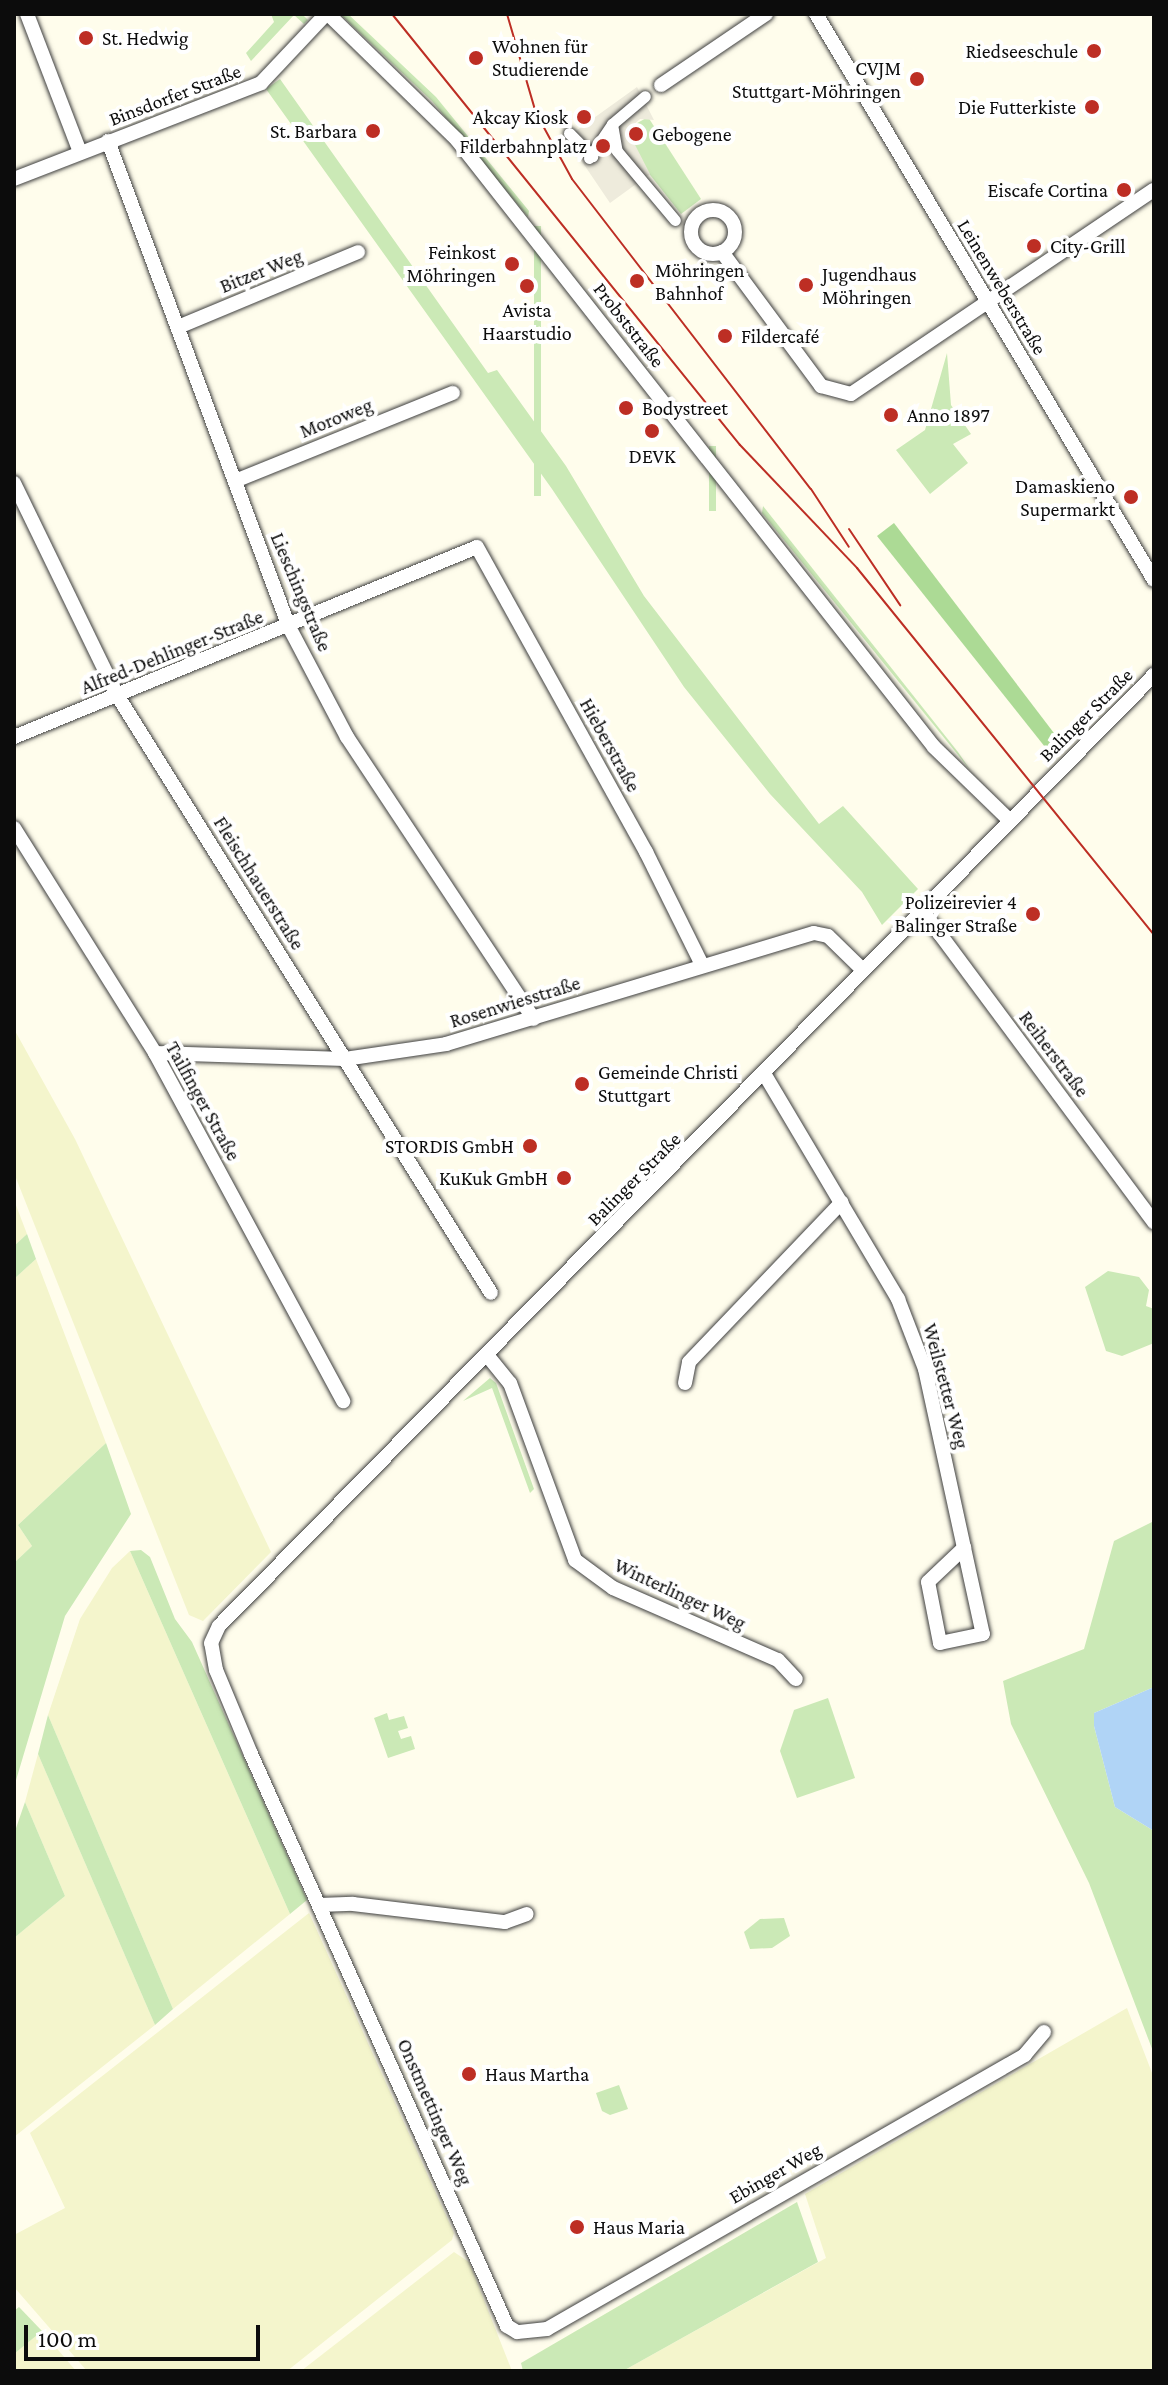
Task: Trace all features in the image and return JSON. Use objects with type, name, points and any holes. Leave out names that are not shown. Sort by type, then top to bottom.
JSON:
[{"type":"street","points":[[27,14],[80,152]]},
{"type":"street","name":"Binsdorfer Straße","points":[[14,179],[261,83],[327,14]]},
{"type":"street","name":"Probststraße","points":[[327,14],[457,140],[934,747],[1009,820]]},
{"type":"street","points":[[661,85],[766,14]]},
{"type":"street","name":"Leinenweberstraße","points":[[816,14],[1154,580]]},
{"type":"street","points":[[569,133],[590,157],[612,124],[645,96]]},
{"type":"street","points":[[612,124],[617,151]]},
{"type":"street","name":"Lieschingstraße","points":[[108,141],[289,627],[347,737],[534,1019]]},
{"type":"street","points":[[600,144],[617,151],[675,220]]},
{"type":"street","points":[[722,252],[821,386],[841,395],[863,391],[1154,190]]},
{"type":"street","name":"Bitzer Weg","points":[[178,327],[358,252]]},
{"type":"street","name":"Moroweg","points":[[235,481],[453,393]]},
{"type":"street","name":"Fleischhauerstraße","points":[[14,483],[117,695],[491,1293]]},
{"type":"street","name":"Alfred-Dehlinger-Straße","points":[[14,737],[289,627],[477,547]]},
{"type":"street","name":"Hieberstraße","points":[[477,547],[646,852],[702,965]]},
{"type":"street","name":"Balinger Straße","points":[[211,1643],[219,1626],[765,1075],[863,970],[1154,675]]},
{"type":"street","name":"Tailfinger Straße","points":[[14,828],[155,1053],[343,1401]]},
{"type":"street","name":"Reiherstraße","points":[[922,910],[1154,1222]]},
{"type":"street","name":"Rosenwiesstraße","points":[[155,1053],[345,1059],[446,1044],[814,933],[828,936],[863,970]]},
{"type":"street","name":"Weilstetter Weg","points":[[765,1075],[842,1202],[910,1326],[925,1369],[983,1634],[940,1643],[928,1582],[964,1548]]},
{"type":"street","points":[[685,1383],[689,1362],[842,1202]]},
{"type":"street","name":"Winterlinger Weg","points":[[487,1355],[510,1383],[575,1560],[613,1588],[778,1660],[796,1679]]},
{"type":"street","name":"Onstmettinger Weg","points":[[211,1643],[216,1670],[319,1905],[507,2326],[517,2332]]},
{"type":"street","points":[[319,1905],[353,1904],[505,1922],[527,1914]]},
{"type":"street","name":"Ebinger Weg","points":[[517,2332],[547,2329],[1025,2055],[1044,2032]]},
{"type":"green space","points":[[271,14],[302,14],[308,20],[304,24],[294,15],[251,61],[246,53],[274,22]]},
{"type":"green space","points":[[340,14],[348,14],[436,97],[529,211],[528,217],[432,101]]},
{"type":"green space","points":[[280,79],[488,373],[497,370],[566,466],[644,596],[819,824],[843,806],[918,889],[882,925],[862,892],[770,794],[684,687],[552,489],[266,89]]},
{"type":"green space","points":[[648,117],[701,199],[681,214],[643,166],[631,137],[632,126]]},
{"type":"green space","points":[[534,226],[541,226],[541,496],[534,496]]},
{"type":"green space","points":[[947,353],[951,405],[971,434],[953,444],[968,463],[930,494],[896,450],[925,430]]},
{"type":"green space","points":[[709,446],[716,446],[716,511],[709,511]]},
{"type":"green space","points":[[763,506],[958,752],[971,771],[762,513]]},
{"type":"green space","points":[[894,523],[1060,741],[1049,752],[877,536]]},
{"type":"green space","points":[[14,1029],[75,1139],[271,1552],[203,1621],[189,1615],[14,1173]]},
{"type":"green space","points":[[14,1200],[27,1234],[14,1246]]},
{"type":"green space","points":[[27,1234],[36,1259],[14,1279],[14,1246]]},
{"type":"green space","points":[[36,1259],[106,1443],[18,1525],[32,1546],[14,1563],[14,1279]]},
{"type":"green space","points":[[1108,1271],[1139,1277],[1149,1290],[1146,1306],[1154,1309],[1154,1343],[1122,1356],[1106,1351],[1085,1287]]},
{"type":"green space","points":[[490,1378],[496,1383],[534,1489],[530,1493],[492,1388],[463,1401]]},
{"type":"green space","points":[[106,1443],[131,1514],[65,1616],[14,1787],[14,1563],[32,1546],[18,1525]]},
{"type":"green space","points":[[1154,1521],[1154,1687],[1094,1713],[1094,1726],[1115,1807],[1154,1831],[1154,2054],[1089,1883],[1011,1724],[1003,1681],[1084,1649],[1114,1541]]},
{"type":"green space","points":[[141,1550],[150,1557],[175,1619],[192,1642],[307,1900],[290,1914],[130,1551]]},
{"type":"green space","points":[[130,1551],[290,1914],[173,2009],[48,1715],[80,1619],[112,1568]]},
{"type":"green space","points":[[828,1698],[855,1778],[797,1798],[780,1751],[794,1710]]},
{"type":"green space","points":[[387,1713],[389,1720],[404,1716],[408,1728],[398,1731],[401,1739],[411,1736],[415,1749],[388,1758],[374,1718]]},
{"type":"green space","points":[[48,1715],[173,2009],[155,2025],[38,1754]]},
{"type":"green space","points":[[38,1754],[155,2025],[14,2137],[14,1938],[65,1896],[25,1802]]},
{"type":"green space","points":[[25,1802],[65,1896],[14,1938],[14,1834]]},
{"type":"green space","points":[[309,1913],[454,2233],[452,2240],[287,2371],[87,2371],[14,2287],[14,2235],[65,2208],[30,2133]]},
{"type":"green space","points":[[784,1918],[790,1936],[772,1948],[750,1949],[744,1932],[760,1919]]},
{"type":"green space","points":[[1127,2008],[1154,2078],[1154,2371],[623,2371],[826,2258],[805,2194]]},
{"type":"green space","points":[[619,2085],[628,2109],[610,2115],[602,2111],[596,2093]]},
{"type":"green space","points":[[797,2202],[818,2262],[623,2371],[523,2371],[521,2363]]},
{"type":"green space","points":[[454,2252],[469,2262],[512,2371],[301,2371]]},
{"type":"green space","points":[[19,2307],[42,2331],[14,2354],[14,2311]]},
{"type":"green space","points":[[42,2331],[76,2371],[14,2371],[14,2354]]},
{"type":"shaded area","name":"Filderbahnplatz","points":[[637,87],[654,120],[640,119],[632,126],[631,137],[650,174],[610,203],[566,138]]},
{"type":"water","points":[[1154,1687],[1154,1831],[1115,1807],[1094,1726],[1094,1713]]},
{"type":"tram line","points":[[392,14],[740,445],[857,568],[1154,935]]},
{"type":"tram line","points":[[507,14],[536,113],[572,179],[811,489],[849,547]]},
{"type":"tram line","points":[[849,529],[900,605]]},
{"type":"place","name":"St. Hedwig","points":[[86,38]]},
{"type":"place","name":"Riedseeschule","points":[[1094,51]]},
{"type":"place","name":"Wohnen für Studierende","points":[[476,58]]},
{"type":"place","name":"CVJM Stuttgart-Möhringen","points":[[917,79]]},
{"type":"place","name":"Die Futterkiste","points":[[1092,107]]},
{"type":"place","name":"Akcay Kiosk","points":[[584,117]]},
{"type":"place","name":"St. Barbara","points":[[373,131]]},
{"type":"place","name":"Gebogene","points":[[636,134]]},
{"type":"place","name":"Filderbahnplatz","points":[[603,146]]},
{"type":"place","name":"Eiscafe Cortina","points":[[1124,190]]},
{"type":"place","name":"City-Grill","points":[[1034,246]]},
{"type":"place","name":"Feinkost Möhringen","points":[[512,264]]},
{"type":"place","name":"Möhringen Bahnhof","points":[[637,281]]},
{"type":"place","name":"Jugendhaus Möhringen","points":[[806,285]]},
{"type":"place","name":"Avista Haarstudio","points":[[527,286]]},
{"type":"place","name":"Fildercafé","points":[[725,336]]},
{"type":"place","name":"Bodystreet","points":[[626,408]]},
{"type":"place","name":"Anno 1897","points":[[891,415]]},
{"type":"place","name":"DEVK","points":[[652,431]]},
{"type":"place","name":"Damaskieno Supermarkt","points":[[1131,497]]},
{"type":"place","name":"Polizeirevier 4 Balinger Straße","points":[[1033,914]]},
{"type":"place","name":"Gemeinde Christi Stuttgart","points":[[582,1084]]},
{"type":"place","name":"STORDIS GmbH","points":[[530,1146]]},
{"type":"place","name":"KuKuk GmbH","points":[[564,1178]]},
{"type":"place","name":"Haus Martha","points":[[469,2074]]},
{"type":"place","name":"Haus Maria","points":[[577,2227]]}]
